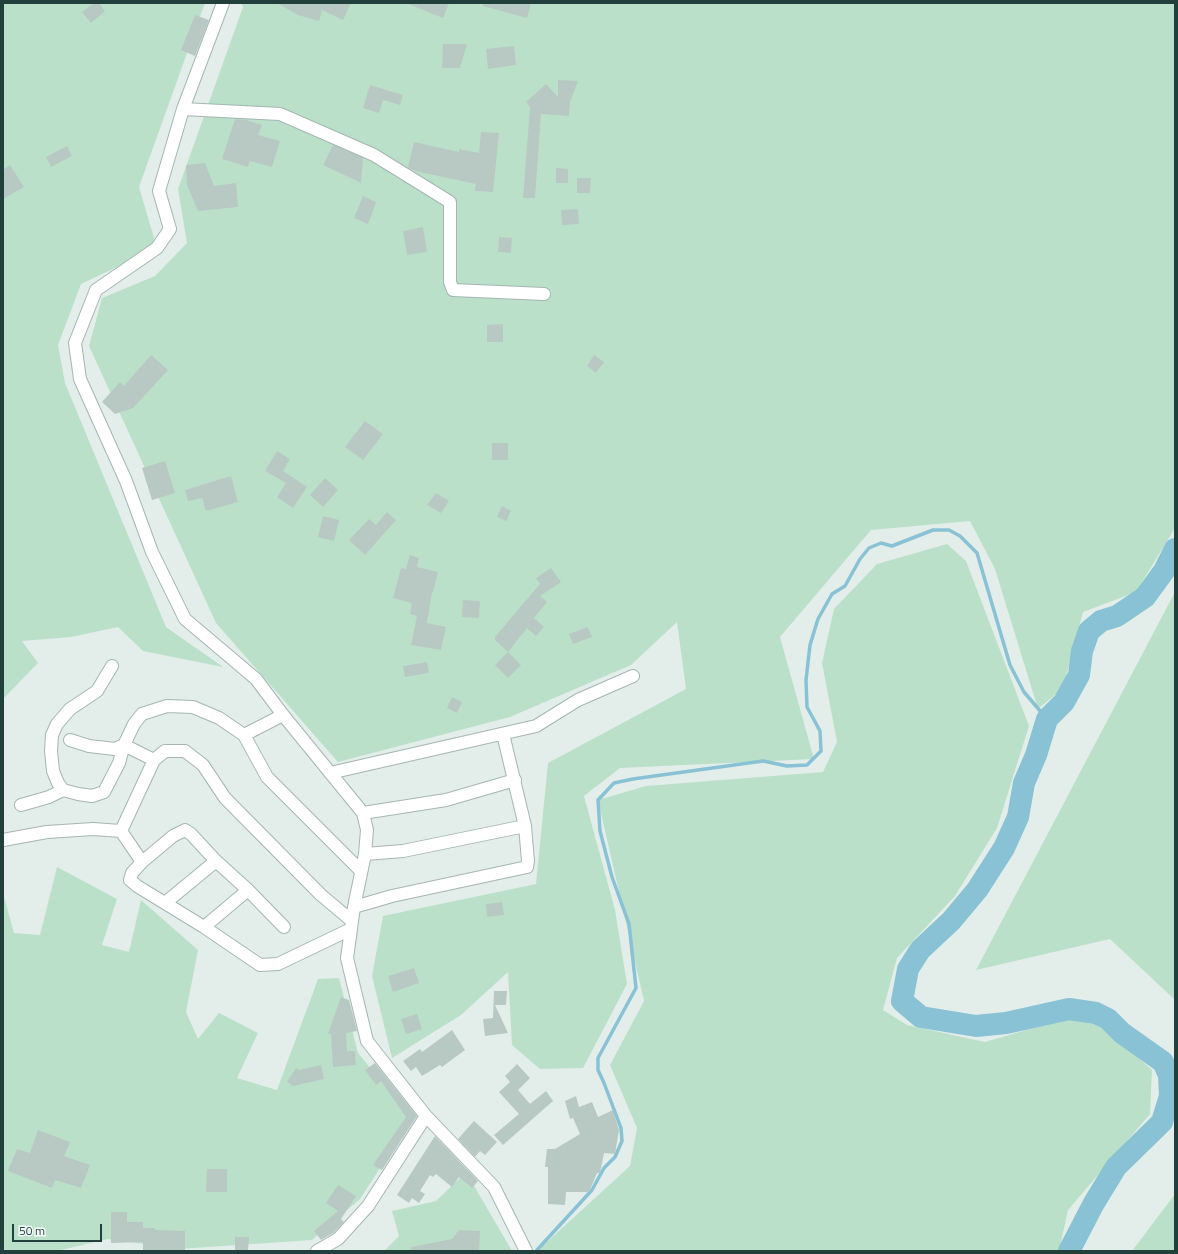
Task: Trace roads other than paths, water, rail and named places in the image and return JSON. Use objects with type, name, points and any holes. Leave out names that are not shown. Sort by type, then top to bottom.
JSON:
[{"type":"street","points":[[223,3],[183,109],[158,191],[170,229],[157,248],[96,290],[75,343],[80,379],[126,480],[152,552],[185,618],[256,679],[282,715],[363,812],[367,830],[365,854],[360,870],[347,958],[367,1041],[426,1116],[494,1187],[526,1251]]},
{"type":"street","points":[[183,109],[280,114],[374,155],[450,202],[450,282],[453,290],[544,294]]},
{"type":"street","points":[[112,666],[97,691],[70,709],[56,724],[52,735],[50,751],[53,771],[63,790],[92,796],[104,792],[119,763],[124,745],[134,724],[142,714],[167,706],[193,707],[219,718],[244,735],[267,777],[360,870]]},
{"type":"street","points":[[330,773],[536,726],[578,700],[633,676]]},
{"type":"street","points":[[244,735],[282,715]]},
{"type":"street","points":[[354,907],[392,896],[526,867],[528,861],[525,826],[503,734]]},
{"type":"street","points":[[70,740],[89,746],[115,749],[124,745]]},
{"type":"street","points":[[124,745],[154,760]]},
{"type":"street","points":[[121,832],[154,760],[165,751],[185,751],[203,765],[225,798],[351,925]]},
{"type":"street","points":[[363,812],[446,800],[515,780]]},
{"type":"street","points":[[21,805],[49,797],[63,790]]},
{"type":"street","points":[[365,854],[403,851],[525,826]]},
{"type":"street","points":[[3,840],[47,832],[93,829],[121,832],[142,862]]},
{"type":"street","points":[[284,927],[248,890],[216,861],[191,834],[185,830],[174,836],[142,862],[132,873],[130,880],[136,886],[204,927],[260,964],[278,964],[351,925]]},
{"type":"street","points":[[165,903],[216,861]]},
{"type":"street","points":[[204,927],[248,890]]},
{"type":"street","points":[[317,1251],[337,1245],[368,1206],[426,1116]]},
{"type":"waterway","points":[[537,1250],[592,1190],[604,1168],[615,1157],[622,1141],[621,1128],[598,1070],[598,1058],[636,988],[629,924],[612,877],[600,831],[598,800],[614,783],[763,761],[787,766],[807,765],[821,751],[820,731],[807,707],[806,680],[810,645],[818,619],[832,594],[845,586],[860,559],[869,548],[881,543],[892,546],[933,530],[949,530],[960,536],[977,553],[1010,665],[1024,692],[1047,719]]},
{"type":"waterway","points":[[1069,1251],[1094,1203],[1116,1167],[1162,1122],[1170,1096],[1169,1075],[1163,1062],[1122,1033],[1108,1019],[1096,1013],[1069,1009],[1006,1023],[976,1026],[921,1017],[902,1001],[908,969],[920,950],[951,921],[977,890],[1004,848],[1018,817],[1024,783],[1036,755],[1047,719],[1064,702],[1079,675],[1082,651],[1089,631],[1101,621],[1117,616],[1145,597],[1164,571],[1175,549]]}]
